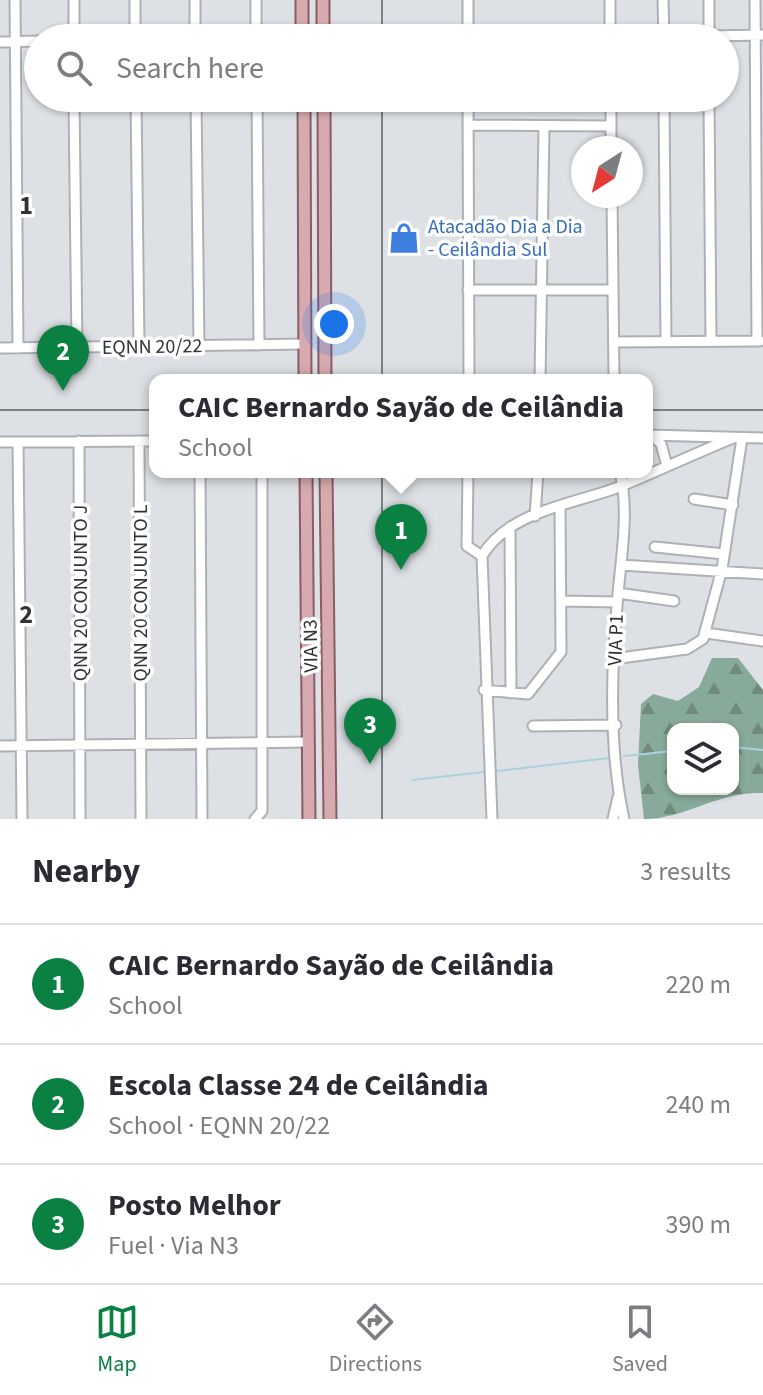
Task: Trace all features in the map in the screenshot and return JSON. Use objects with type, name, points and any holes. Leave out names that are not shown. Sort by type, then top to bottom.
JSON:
[{"type":"main road","points":[[302,0],[302,24]]},
{"type":"main road","points":[[323,0],[323,24]]},
{"type":"main road","points":[[304,112],[305,374]]},
{"type":"main road","points":[[305,112],[310,180],[318,184],[324,179]]},
{"type":"main road","points":[[324,112],[325,374]]},
{"type":"main road","points":[[305,202],[311,197],[319,201],[319,253],[325,286]]},
{"type":"main road","points":[[308,478],[312,541],[320,546],[327,540]]},
{"type":"main road","name":"VIA N3","points":[[308,478],[308,757],[311,819]]},
{"type":"main road","name":"VIA N3","points":[[326,478],[330,819]]},
{"type":"main road","points":[[307,564],[315,558],[322,564],[321,617],[328,647]]},
{"type":"street","points":[[15,0],[18,348]]},
{"type":"street","points":[[74,0],[74,24]]},
{"type":"street","points":[[135,0],[135,24]]},
{"type":"street","points":[[195,0],[195,24]]},
{"type":"street","points":[[256,0],[256,24]]},
{"type":"street","points":[[468,0],[468,24]]},
{"type":"street","points":[[610,0],[610,24]]},
{"type":"street","points":[[663,0],[664,24]]},
{"type":"street","points":[[709,0],[709,24]]},
{"type":"street","points":[[614,342],[760,341],[759,35],[755,0]]},
{"type":"street","points":[[739,36],[759,35]]},
{"type":"street","points":[[0,42],[24,41]]},
{"type":"street","points":[[74,112],[77,347]]},
{"type":"street","points":[[136,112],[139,346]]},
{"type":"street","points":[[196,112],[199,346]]},
{"type":"street","points":[[257,112],[259,345]]},
{"type":"street","points":[[468,112],[469,374]]},
{"type":"street","points":[[611,112],[611,136]]},
{"type":"street","points":[[664,112],[666,341]]},
{"type":"street","points":[[709,112],[711,341]]},
{"type":"street","points":[[468,125],[611,126]]},
{"type":"street","points":[[540,374],[544,127]]},
{"type":"street","points":[[612,208],[614,374]]},
{"type":"street","points":[[468,290],[613,290]]},
{"type":"street","name":"EQNN 20/22","points":[[0,348],[304,344]]},
{"type":"street","points":[[653,436],[763,438]]},
{"type":"street","points":[[653,472],[737,438]]},
{"type":"street","points":[[613,659],[687,649],[703,639],[722,569],[733,505],[737,438]]},
{"type":"street","points":[[653,439],[661,444],[667,466]]},
{"type":"street","name":"QNN 20 CONJUNTO J","points":[[79,441],[80,819]]},
{"type":"street","name":"QNN 20 CONJUNTO L","points":[[139,441],[141,819]]},
{"type":"street","points":[[0,442],[149,441]]},
{"type":"street","points":[[18,442],[22,819]]},
{"type":"street","points":[[200,478],[202,819]]},
{"type":"street","points":[[255,819],[262,811],[262,478]]},
{"type":"street","points":[[468,478],[467,546],[482,556]]},
{"type":"street","points":[[535,516],[538,478]]},
{"type":"street","name":"VIA P1","points":[[621,478],[621,565],[613,659],[618,794],[624,819]]},
{"type":"street","points":[[492,819],[489,719],[484,690],[482,556],[510,527],[640,478]]},
{"type":"street","points":[[694,499],[733,505]]},
{"type":"street","points":[[484,690],[528,694],[556,660],[562,644],[560,506]]},
{"type":"street","points":[[510,527],[511,693]]},
{"type":"street","points":[[655,547],[724,554]]},
{"type":"street","points":[[621,565],[763,574]]},
{"type":"street","points":[[562,601],[617,598],[674,601]]},
{"type":"street","points":[[706,633],[763,641]]},
{"type":"street","points":[[533,726],[616,725]]},
{"type":"street","points":[[0,746],[308,742]]},
{"type":"street","name":"VIA P1","points":[[613,819],[618,794]]},
{"type":"green space","points":[[712,658],[738,658],[763,690],[763,793],[730,797],[674,815],[644,819],[638,765],[641,704],[653,694],[678,701],[699,687]]},
{"type":"waterway","points":[[739,748],[763,750]]},
{"type":"waterway","points":[[624,756],[667,752]]},
{"type":"waterway","points":[[496,771],[610,758]]},
{"type":"waterway","points":[[413,780],[484,772]]},
{"type":"place","name":"Atacadão Dia a Dia - Ceilândia Sul","points":[[404,238]]},
{"type":"place","name":"Escola Classe 24 de Ceilândia","points":[[63,391]]},
{"type":"place","name":"CAIC Bernardo Sayão de Ceilândia","points":[[401,570]]},
{"type":"place","name":"Posto Melhor","points":[[370,764]]}]
